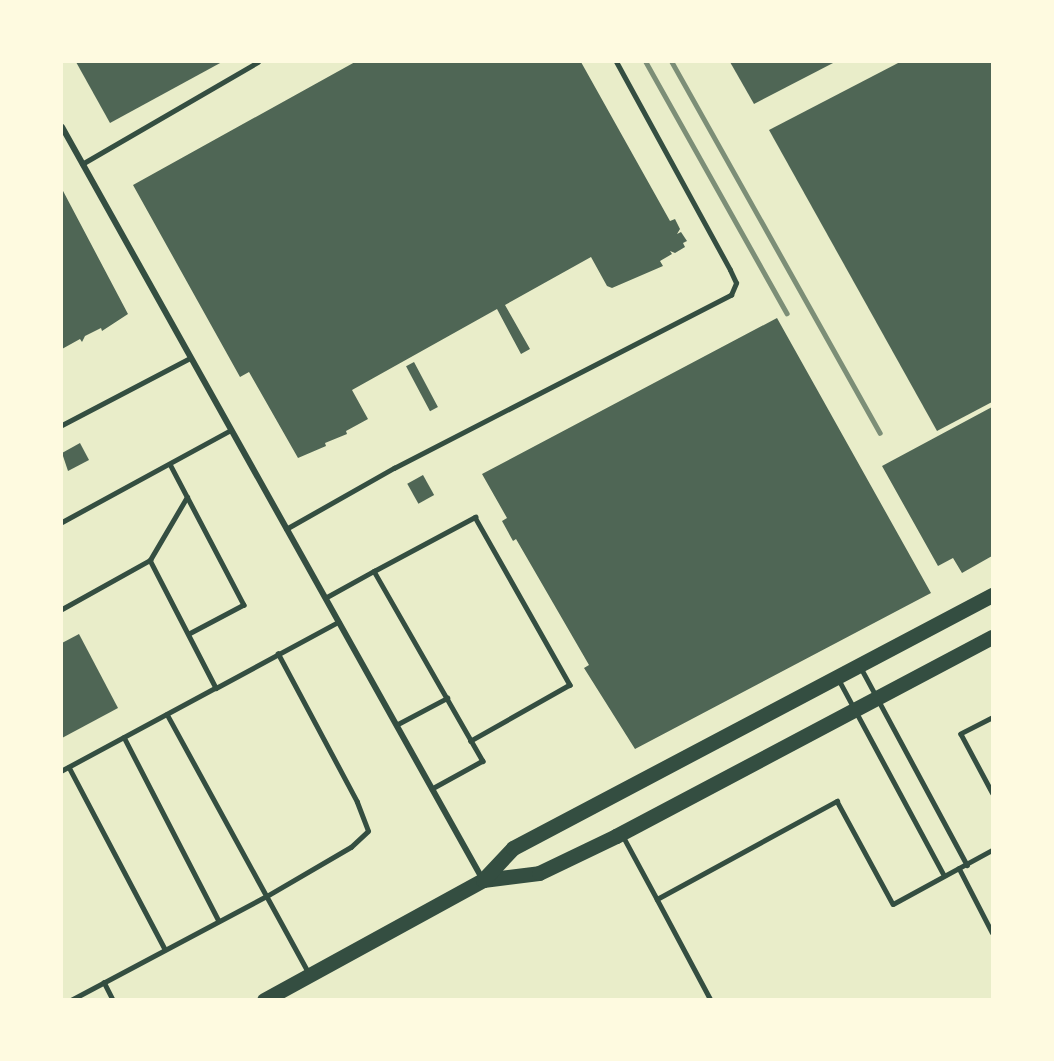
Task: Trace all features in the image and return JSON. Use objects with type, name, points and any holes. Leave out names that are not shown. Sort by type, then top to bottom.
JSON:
[{"type":"main road","points":[[264,999],[483,880],[513,848],[993,595]]},
{"type":"main road","points":[[483,880],[539,873],[622,833],[993,637]]},
{"type":"street","points":[[62,127],[483,880]]},
{"type":"lane","points":[[82,164],[258,62]]},
{"type":"lane","points":[[286,529],[404,463],[731,295],[736,283],[730,270],[616,62]]},
{"type":"lane","points":[[62,425],[190,358]]},
{"type":"lane","points":[[62,522],[231,430]]},
{"type":"lane","points":[[170,464],[244,605],[189,634]]},
{"type":"lane","points":[[62,609],[150,560],[187,497]]},
{"type":"lane","points":[[325,598],[474,517],[570,685],[471,741]]},
{"type":"lane","points":[[150,560],[216,688]]},
{"type":"lane","points":[[374,571],[483,761],[432,789]]},
{"type":"lane","points":[[62,771],[338,622]]},
{"type":"lane","points":[[71,999],[267,896],[351,847],[368,831],[357,802],[278,654]]},
{"type":"lane","points":[[860,666],[967,865]]},
{"type":"lane","points":[[838,677],[944,875]]},
{"type":"lane","points":[[396,726],[447,698]]},
{"type":"lane","points":[[167,714],[310,975]]},
{"type":"lane","points":[[993,718],[961,734],[993,792]]},
{"type":"lane","points":[[123,737],[219,921]]},
{"type":"lane","points":[[69,767],[165,949]]},
{"type":"lane","points":[[657,899],[837,801],[893,904],[993,850]]},
{"type":"lane","points":[[622,833],[711,999]]},
{"type":"lane","points":[[959,868],[993,932]]},
{"type":"lane","points":[[104,982],[113,999]]},
{"type":"building","points":[[76,62],[222,62],[110,123]]},
{"type":"building","points":[[355,62],[581,62],[670,221],[675,219],[680,229],[677,234],[681,232],[687,241],[683,243],[685,247],[675,253],[670,251],[672,254],[660,261],[663,266],[612,288],[607,286],[591,257],[505,305],[530,349],[521,354],[497,309],[352,390],[368,419],[346,431],[347,434],[325,443],[326,446],[298,458],[249,372],[240,377],[133,185]]},
{"type":"building","points":[[730,62],[835,62],[754,104]]},
{"type":"building","points":[[900,62],[992,62],[992,402],[937,431],[769,130]]},
{"type":"building","points":[[62,189],[128,314],[102,331],[101,328],[85,336],[82,342],[80,339],[62,349]]},
{"type":"building","points":[[777,318],[931,593],[635,749],[584,668],[589,665],[516,539],[513,541],[502,521],[507,518],[482,474]]},
{"type":"building","points":[[414,362],[438,407],[430,411],[406,366]]},
{"type":"building","points":[[992,407],[992,556],[962,573],[953,558],[938,566],[882,466]]},
{"type":"building","points":[[80,443],[89,460],[68,471],[62,453]]},
{"type":"building","points":[[423,475],[434,495],[418,504],[407,484]]},
{"type":"building","points":[[79,634],[118,708],[62,738],[62,643]]},
{"type":"railway","points":[[646,62],[787,313]]},
{"type":"railway","points":[[672,62],[880,433]]}]
